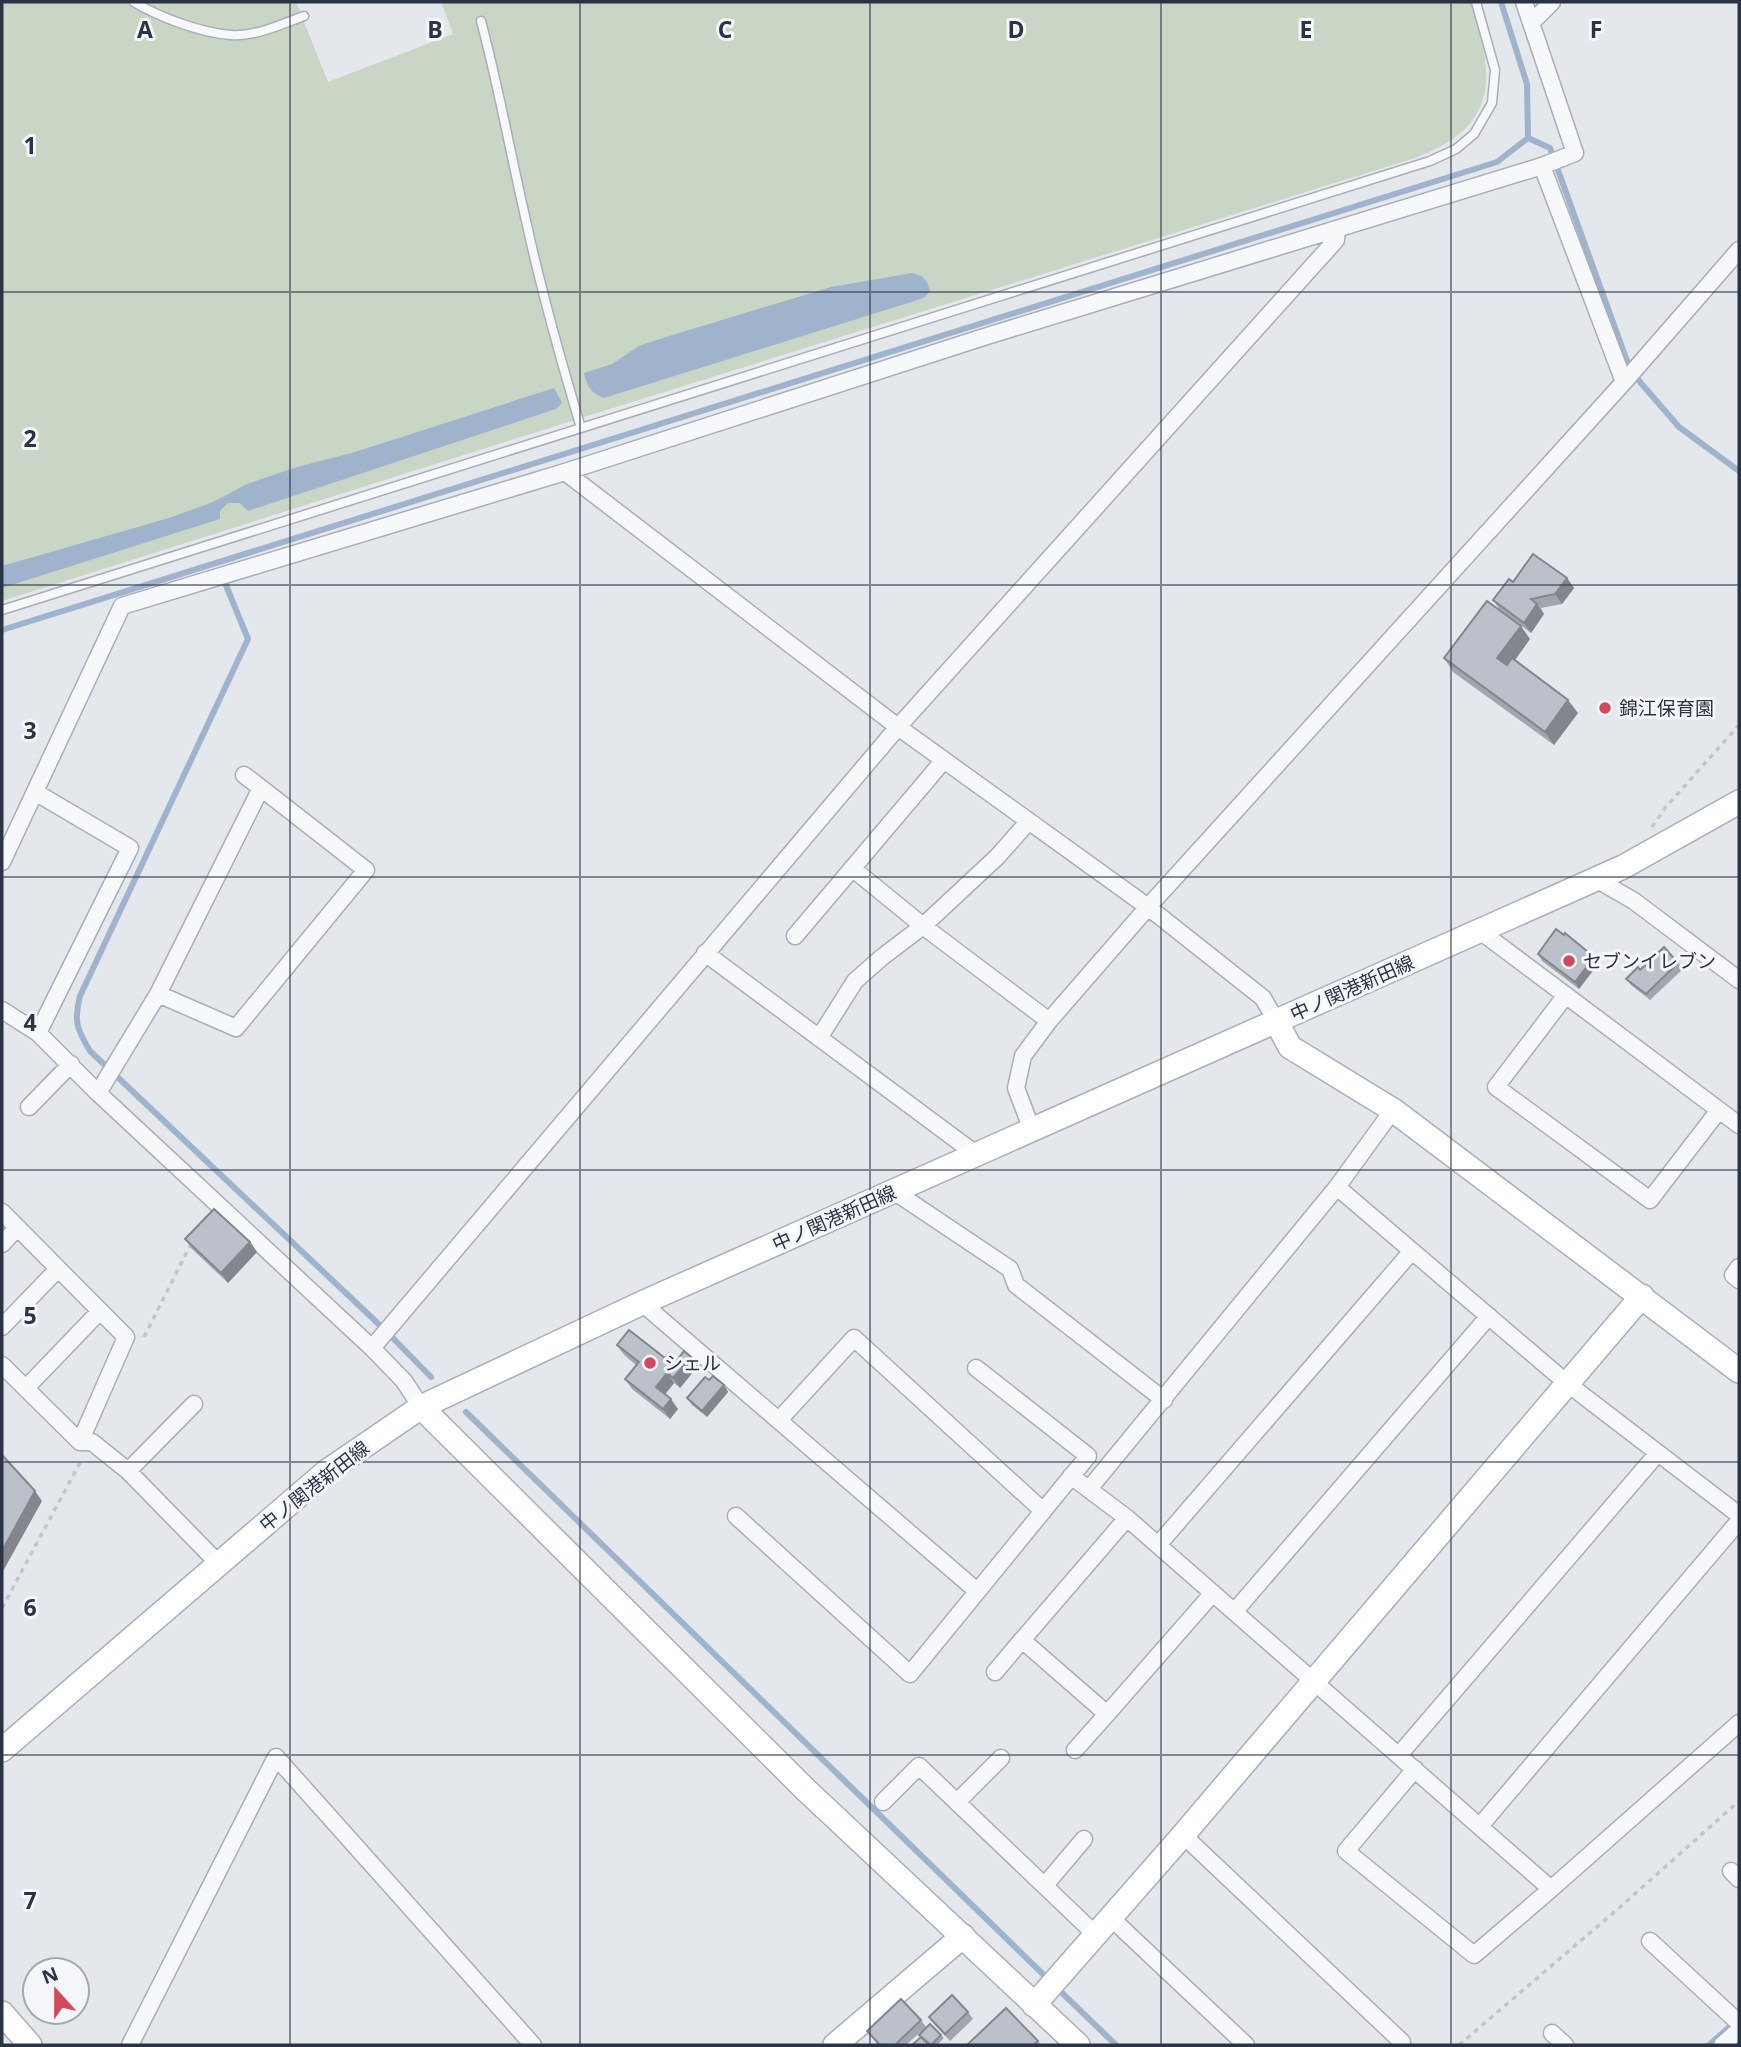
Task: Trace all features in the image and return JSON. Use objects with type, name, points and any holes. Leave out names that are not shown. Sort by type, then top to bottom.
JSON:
[{"type":"street","points":[[2,862],[122,606],[565,472],[987,336],[1542,166],[1575,153],[1524,2]]},
{"type":"street","points":[[1531,23],[1552,2]]},
{"type":"street","points":[[1542,166],[1624,382]]},
{"type":"street","points":[[372,1348],[898,727],[1336,240],[1337,229]]},
{"type":"street","points":[[1032,1130],[1016,1088],[1023,1056],[1049,1021],[1624,382],[1739,250]]},
{"type":"street","points":[[565,472],[898,727],[1148,908],[1263,998],[1290,1047],[1393,1110],[1739,1371]]},
{"type":"street","points":[[795,936],[944,761]]},
{"type":"street","points":[[158,994],[236,1028],[366,870],[244,775]]},
{"type":"street","points":[[98,1093],[158,994],[261,788]]},
{"type":"street","points":[[35,792],[130,848],[38,1033]]},
{"type":"street","name":"中ノ関港新田線","points":[[2,1750],[326,1472],[421,1407],[642,1303],[1623,867],[1739,802]]},
{"type":"street","points":[[819,1038],[855,981],[923,926],[997,856],[1029,821]]},
{"type":"street","points":[[852,868],[923,926],[1049,1021]]},
{"type":"street","points":[[1596,879],[1634,901],[1739,980]]},
{"type":"street","points":[[1480,931],[1739,1125]]},
{"type":"street","points":[[705,953],[977,1155]]},
{"type":"street","points":[[1566,995],[1496,1087],[1650,1200],[1719,1110]]},
{"type":"street","points":[[2,1010],[38,1033],[98,1093],[372,1348],[404,1381],[421,1407],[806,1790],[1078,2045]]},
{"type":"street","points":[[29,1107],[71,1064]]},
{"type":"street","points":[[1089,1489],[1337,1187],[1393,1110]]},
{"type":"street","points":[[1337,1187],[1568,1384],[1739,1515]]},
{"type":"street","points":[[895,1192],[1010,1269],[1016,1285],[1164,1400]]},
{"type":"street","points":[[2,1212],[127,1337],[80,1442]]},
{"type":"street","points":[[2,1244],[17,1228]]},
{"type":"street","points":[[1158,1545],[1412,1251]]},
{"type":"street","points":[[1739,1267],[1733,1275],[1739,1280]]},
{"type":"street","points":[[2,1327],[58,1269]]},
{"type":"street","points":[[1034,2005],[1183,1835],[1642,1296]]},
{"type":"street","points":[[642,1303],[977,1591]]},
{"type":"street","points":[[26,1388],[100,1311]]},
{"type":"street","points":[[1235,1611],[1489,1316]]},
{"type":"street","points":[[779,1420],[854,1338],[1042,1510]]},
{"type":"street","points":[[2,1365],[80,1442],[92,1442],[128,1471],[219,1564]]},
{"type":"street","points":[[736,1516],[909,1674],[1088,1456],[976,1368]]},
{"type":"street","points":[[128,1471],[194,1404]]},
{"type":"street","points":[[1399,1755],[1657,1454]]},
{"type":"street","points":[[1071,1476],[1127,1517],[1551,1889]]},
{"type":"street","points":[[995,1672],[1127,1517]]},
{"type":"street","points":[[1480,1826],[1739,1521]]},
{"type":"street","points":[[1075,1750],[1213,1593]]},
{"type":"street","points":[[1022,1640],[1107,1714]]},
{"type":"street","points":[[1416,1769],[1346,1851],[1474,1955],[1739,1723]]},
{"type":"street","points":[[130,2045],[276,1757],[533,2045]]},
{"type":"street","points":[[957,1802],[1001,1758]]},
{"type":"street","points":[[883,1802],[919,1766],[1045,1885],[1104,1926],[1246,2045]]},
{"type":"street","points":[[1183,1835],[1402,2042]]},
{"type":"street","points":[[1045,1885],[1084,1839]]},
{"type":"street","points":[[841,2043],[963,1936]]},
{"type":"street","points":[[1650,1941],[1739,2024]]},
{"type":"street","points":[[2,2013],[30,2045]]},
{"type":"street","points":[[1722,2045],[1739,2030]]},
{"type":"street","points":[[1552,2033],[1565,2045]]},
{"type":"lane","points":[[134,2],[191,26],[232,36],[267,29],[304,16]]},
{"type":"lane","points":[[2,610],[1430,162],[1456,149],[1474,134],[1492,103],[1495,70],[1476,2]]},
{"type":"lane","points":[[481,21],[493,64],[526,224],[549,318],[581,428]]},
{"type":"path","points":[[1651,827],[1739,725]]},
{"type":"path","points":[[1459,2045],[1739,1801]]},
{"type":"green space","points":[[2,2],[296,2],[328,82],[453,34],[441,2],[1471,2],[1479,29],[1486,76],[1484,96],[1476,114],[1463,131],[1443,145],[1415,158],[2,601]]},
{"type":"water","points":[[912,273],[922,277],[928,284],[930,291],[924,298],[604,398],[592,391],[586,382],[584,373],[612,364],[639,346],[831,287]]},
{"type":"water","points":[[554,388],[562,403],[556,409],[248,511],[240,503],[228,503],[220,511],[220,519],[2,588],[2,566],[169,518],[213,502],[247,484],[297,467],[355,452]]},
{"type":"building","points":[[1533,554],[1567,578],[1555,594],[1531,599],[1537,604],[1524,623],[1493,600],[1509,579],[1513,582]]},
{"type":"building","points":[[1487,601],[1521,626],[1497,658],[1507,665],[1512,658],[1568,700],[1545,732],[1444,658]]},
{"type":"building","points":[[1556,929],[1564,935],[1565,933],[1594,957],[1575,982],[1538,954]]},
{"type":"building","points":[[1664,947],[1678,963],[1646,994],[1626,979],[1638,967],[1640,970]]},
{"type":"building","points":[[214,1209],[250,1242],[221,1273],[185,1239]]},
{"type":"building","points":[[629,1330],[665,1358],[669,1353],[677,1360],[684,1351],[691,1357],[673,1378],[667,1373],[656,1387],[671,1399],[663,1409],[625,1379],[639,1362],[617,1345]]},
{"type":"building","points":[[713,1376],[724,1385],[702,1411],[687,1398],[705,1377],[709,1380]]},
{"type":"building","points":[[2,1455],[35,1491],[2,1551]]},
{"type":"building","points":[[952,1995],[968,2012],[945,2034],[929,2017]]},
{"type":"building","points":[[901,1999],[921,2020],[895,2045],[880,2045],[867,2031]]},
{"type":"building","points":[[1006,2008],[1038,2041],[1033,2045],[967,2045]]},
{"type":"building","points":[[930,2024],[941,2035],[931,2045],[919,2035]]},
{"type":"building","points":[[921,2037],[929,2045],[912,2045]]},
{"type":"waterway","points":[[1501,2],[1527,84],[1528,138]]},
{"type":"waterway","points":[[1528,138],[1550,148],[1627,361],[1640,382],[1679,427],[1739,471]]},
{"type":"waterway","points":[[2,630],[1497,162],[1528,138]]},
{"type":"waterway","points":[[223,578],[248,639],[80,996],[78,1024],[90,1051],[386,1331],[431,1377]]},
{"type":"waterway","points":[[466,1412],[1049,1980]]},
{"type":"waterway","points":[[1057,1988],[1116,2045]]},
{"type":"waterway","points":[[1709,2045],[1735,2022]]},
{"type":"place","name":"錦江保育園","points":[[1605,708]]},
{"type":"place","name":"セブンイレブン","points":[[1569,961]]},
{"type":"place","name":"シェル","points":[[650,1363]]}]
